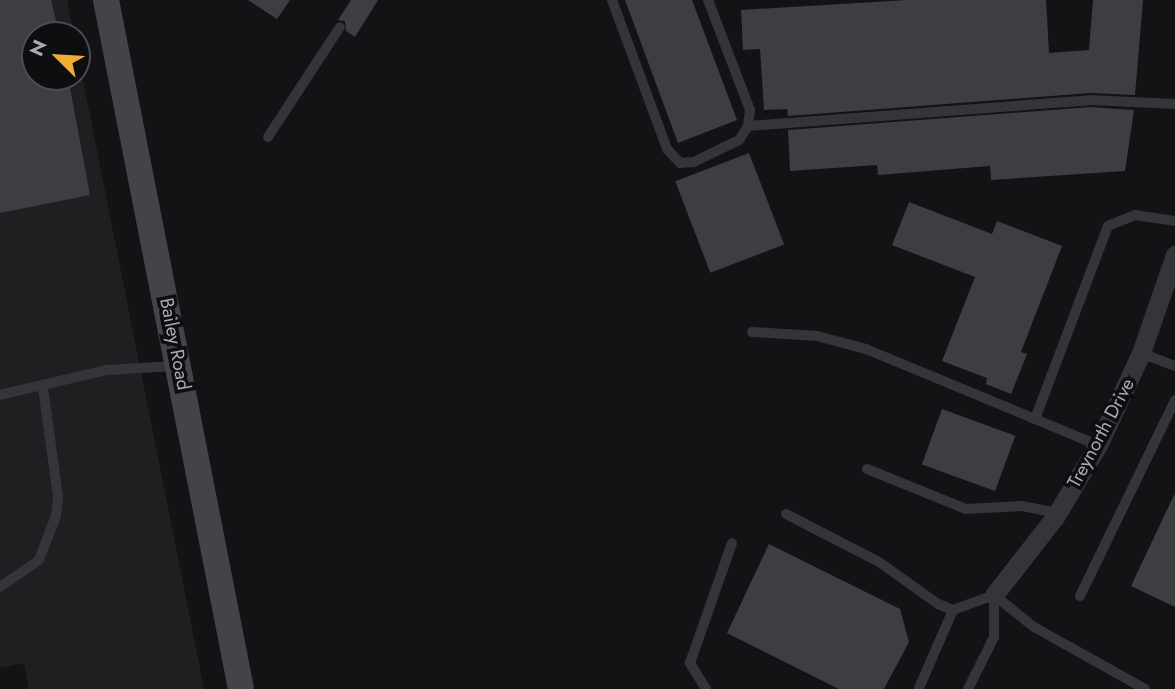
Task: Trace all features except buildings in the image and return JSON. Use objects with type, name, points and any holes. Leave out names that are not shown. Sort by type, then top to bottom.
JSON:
[{"type":"street","name":"Bailey Road","points":[[106,0],[180,366],[241,689]]},
{"type":"street","name":"Treynorth Drive","points":[[994,595],[1058,513],[1098,445],[1142,354],[1175,255]]},
{"type":"lane","points":[[612,0],[667,149],[680,163],[694,162],[739,140],[748,126],[750,110],[708,0]]},
{"type":"lane","points":[[268,137],[340,27]]},
{"type":"lane","points":[[748,126],[1090,100],[1175,104]]},
{"type":"lane","points":[[1035,419],[1108,226],[1135,215],[1175,222]]},
{"type":"lane","points":[[752,332],[817,336],[866,349],[1098,445]]},
{"type":"lane","points":[[1142,354],[1175,366]]},
{"type":"lane","points":[[0,395],[107,370],[180,366]]},
{"type":"lane","points":[[0,587],[39,560],[56,516],[58,497],[43,387]]},
{"type":"lane","points":[[1080,596],[1175,400]]},
{"type":"lane","points":[[867,469],[966,509],[1022,506],[1058,513]]},
{"type":"lane","points":[[786,514],[879,562],[953,610]]},
{"type":"lane","points":[[706,689],[690,663],[732,543]]},
{"type":"lane","points":[[919,688],[953,610],[994,595]]},
{"type":"lane","points":[[968,689],[994,636],[994,595]]},
{"type":"lane","points":[[994,595],[1034,627],[1145,689]]},
{"type":"shaded area","points":[[0,0],[67,0],[71,21],[21,21],[21,91],[85,91],[204,689],[29,689],[24,663],[0,668]]}]
